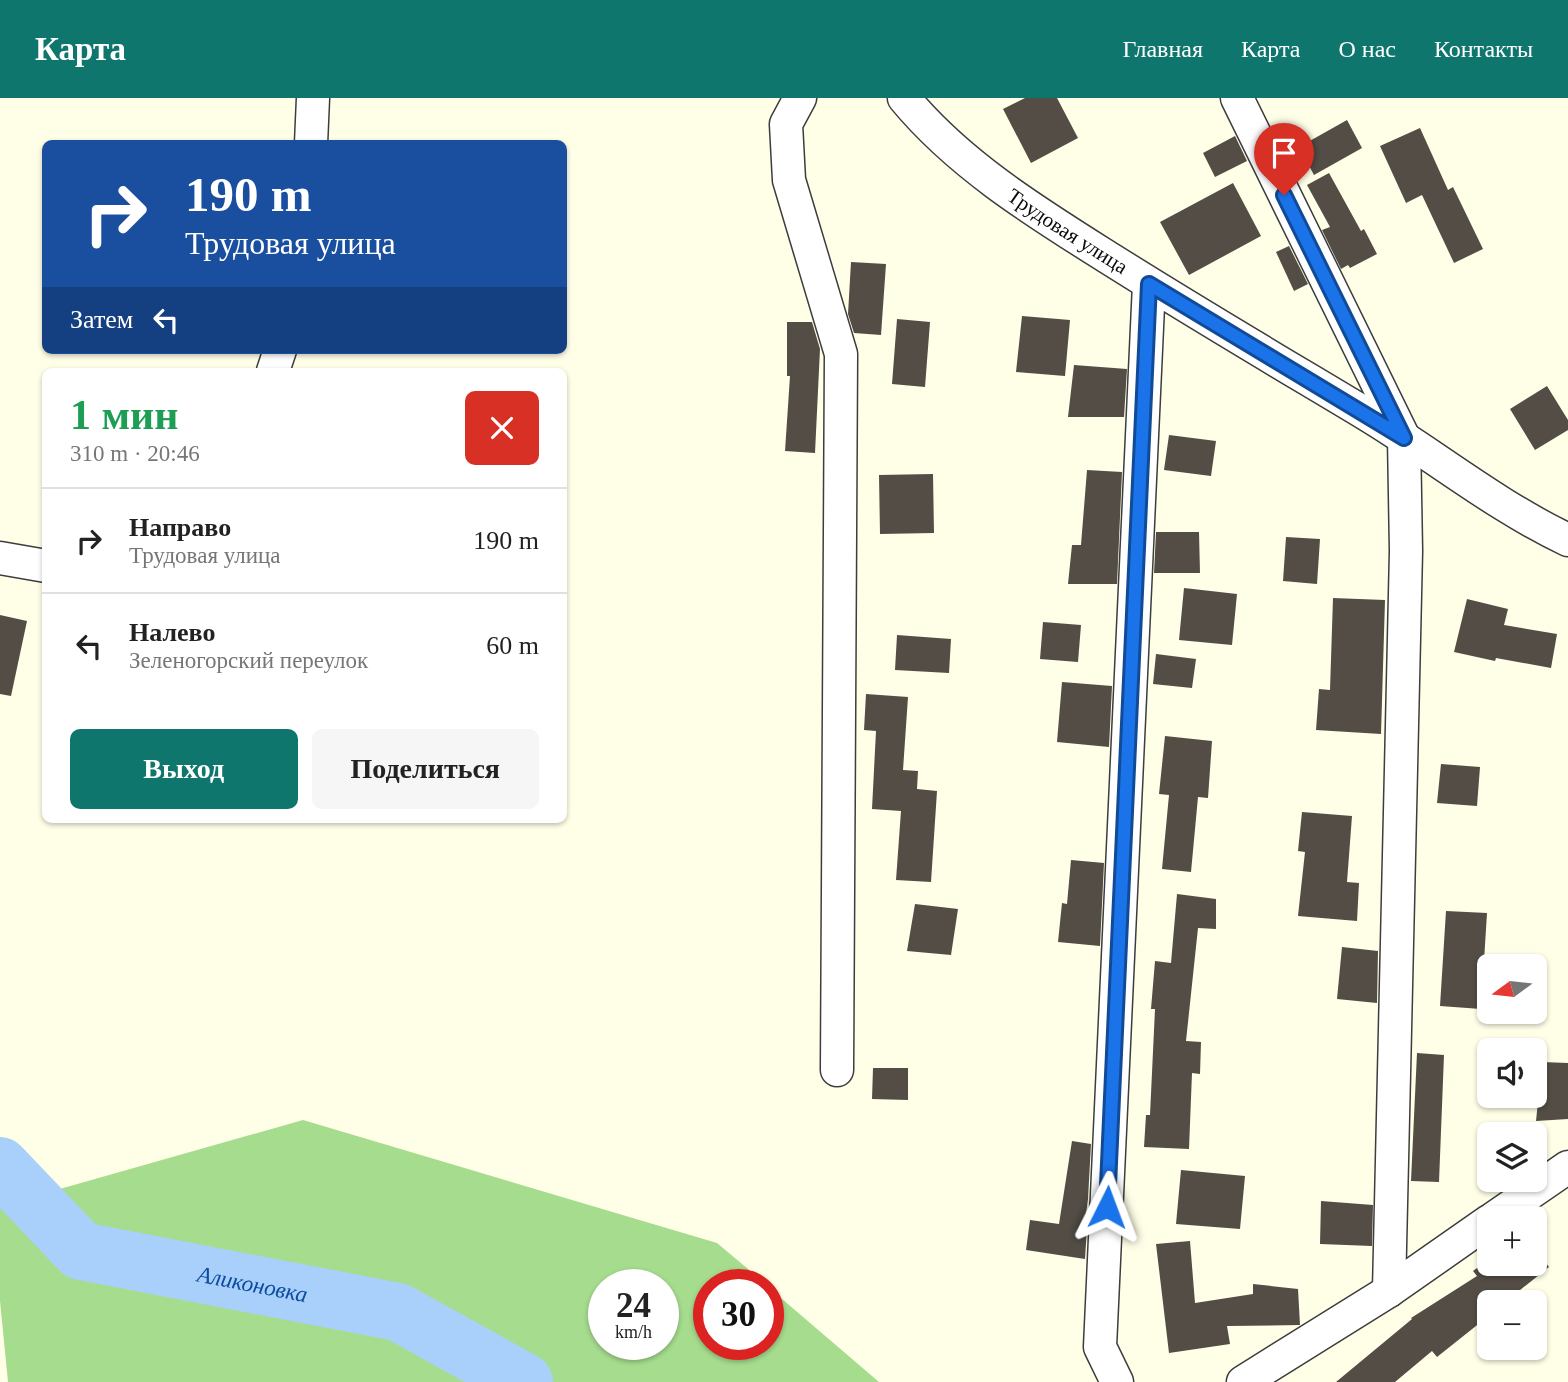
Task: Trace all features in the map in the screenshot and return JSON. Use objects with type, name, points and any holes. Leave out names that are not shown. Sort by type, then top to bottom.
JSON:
[{"type":"street","points":[[311,140],[313,98]]},
{"type":"street","points":[[800,98],[786,124],[789,180],[841,354],[837,1070]]},
{"type":"street","name":"Трудовая улица","points":[[904,98],[922,120],[1015,200],[1404,438],[1529,522],[1568,540]]},
{"type":"street","points":[[1237,98],[1404,438],[1406,551],[1389,1291]]},
{"type":"street","points":[[1117,1382],[1100,1347],[1149,284]]},
{"type":"street","points":[[0,558],[42,565]]},
{"type":"street","points":[[1511,1206],[1568,1167]]},
{"type":"street","points":[[1243,1382],[1389,1291],[1477,1230]]},
{"type":"green space","points":[[303,1120],[717,1243],[748,1269],[693,1269],[693,1360],[784,1360],[784,1301],[879,1382],[8,1382],[0,1301],[0,1206]]},
{"type":"building","points":[[1025,98],[1057,98],[1078,138],[1031,163],[1003,109]]},
{"type":"building","points":[[1347,120],[1362,148],[1314,175],[1299,147]]},
{"type":"building","points":[[1420,128],[1448,190],[1453,187],[1483,249],[1454,263],[1422,195],[1406,203],[1380,146]]},
{"type":"building","points":[[1235,136],[1247,161],[1215,177],[1203,153]]},
{"type":"building","points":[[1329,173],[1377,254],[1350,268],[1348,265],[1341,269],[1322,230],[1330,227],[1307,185]]},
{"type":"building","points":[[1233,183],[1261,236],[1189,275],[1160,222]]},
{"type":"building","points":[[1289,246],[1308,284],[1294,291],[1276,252]]},
{"type":"building","points":[[851,262],[886,264],[881,335],[854,333],[848,314]]},
{"type":"building","points":[[1022,316],[1070,320],[1065,376],[1016,372]]},
{"type":"building","points":[[897,319],[930,322],[925,387],[892,384]]},
{"type":"building","points":[[787,322],[812,322],[820,349],[815,453],[785,451],[790,376],[787,376]]},
{"type":"building","points":[[1074,365],[1127,369],[1124,417],[1068,417]]},
{"type":"building","points":[[1547,386],[1568,420],[1568,430],[1535,450],[1510,409]]},
{"type":"building","points":[[1169,435],[1216,441],[1211,476],[1164,470]]},
{"type":"building","points":[[1087,470],[1122,472],[1117,584],[1068,584],[1072,545],[1081,545]]},
{"type":"building","points":[[933,474],[934,533],[880,534],[879,475]]},
{"type":"building","points":[[1156,532],[1199,532],[1200,573],[1154,573]]},
{"type":"building","points":[[1286,537],[1320,539],[1317,584],[1283,581]]},
{"type":"building","points":[[1184,588],[1237,594],[1232,645],[1179,640]]},
{"type":"building","points":[[1333,598],[1385,600],[1381,734],[1316,730],[1319,689],[1330,690]]},
{"type":"building","points":[[1467,599],[1508,609],[1504,625],[1557,634],[1551,668],[1496,658],[1495,661],[1454,652]]},
{"type":"building","points":[[0,615],[27,621],[11,696],[0,694]]},
{"type":"building","points":[[1043,622],[1081,625],[1078,662],[1040,659]]},
{"type":"building","points":[[897,635],[951,639],[949,673],[895,670]]},
{"type":"building","points":[[1156,654],[1196,659],[1192,688],[1153,684]]},
{"type":"building","points":[[1062,682],[1112,686],[1109,747],[1057,742]]},
{"type":"building","points":[[866,694],[908,697],[903,770],[918,771],[917,789],[937,791],[931,882],[896,880],[901,811],[872,809],[876,731],[864,730]]},
{"type":"building","points":[[1165,736],[1212,741],[1208,798],[1198,797],[1191,872],[1162,869],[1169,795],[1159,794]]},
{"type":"building","points":[[1441,764],[1480,767],[1477,806],[1437,803]]},
{"type":"building","points":[[1302,812],[1352,816],[1347,882],[1359,883],[1357,921],[1298,916],[1305,852],[1298,851]]},
{"type":"building","points":[[1071,860],[1104,863],[1100,946],[1058,942],[1062,903],[1067,904]]},
{"type":"building","points":[[1177,894],[1216,899],[1216,929],[1198,928],[1186,1041],[1201,1042],[1200,1074],[1192,1073],[1189,1149],[1144,1147],[1146,1115],[1150,1115],[1155,1009],[1151,1009],[1155,961],[1171,963]]},
{"type":"building","points":[[915,904],[958,909],[951,955],[907,951]]},
{"type":"building","points":[[1446,911],[1487,913],[1484,954],[1477,954],[1477,1009],[1440,1006]]},
{"type":"building","points":[[1342,947],[1378,951],[1377,1003],[1337,999]]},
{"type":"building","points":[[1417,1053],[1444,1055],[1439,1182],[1411,1181]]},
{"type":"building","points":[[1547,1062],[1568,1063],[1568,1119],[1536,1121],[1537,1108],[1547,1108]]},
{"type":"building","points":[[873,1068],[908,1068],[908,1100],[872,1099]]},
{"type":"building","points":[[1072,1141],[1091,1144],[1084,1228],[1087,1228],[1085,1259],[1026,1250],[1030,1220],[1059,1224]]},
{"type":"building","points":[[1181,1170],[1245,1176],[1240,1229],[1176,1224]]},
{"type":"building","points":[[1321,1201],[1373,1205],[1372,1246],[1320,1244]]},
{"type":"building","points":[[1190,1241],[1195,1303],[1253,1294],[1253,1284],[1298,1289],[1300,1325],[1227,1326],[1230,1344],[1169,1353],[1156,1244]]},
{"type":"building","points":[[1477,1276],[1538,1276],[1520,1290],[1477,1290],[1477,1325],[1437,1357],[1432,1351],[1395,1382],[1336,1382],[1411,1318]]},
{"type":"waterway","name":"Аликоновка","points":[[0,1166],[81,1251],[398,1312],[524,1382]]},
{"type":"route","points":[[1107,1207],[1149,284],[1404,438],[1284,195]]}]
